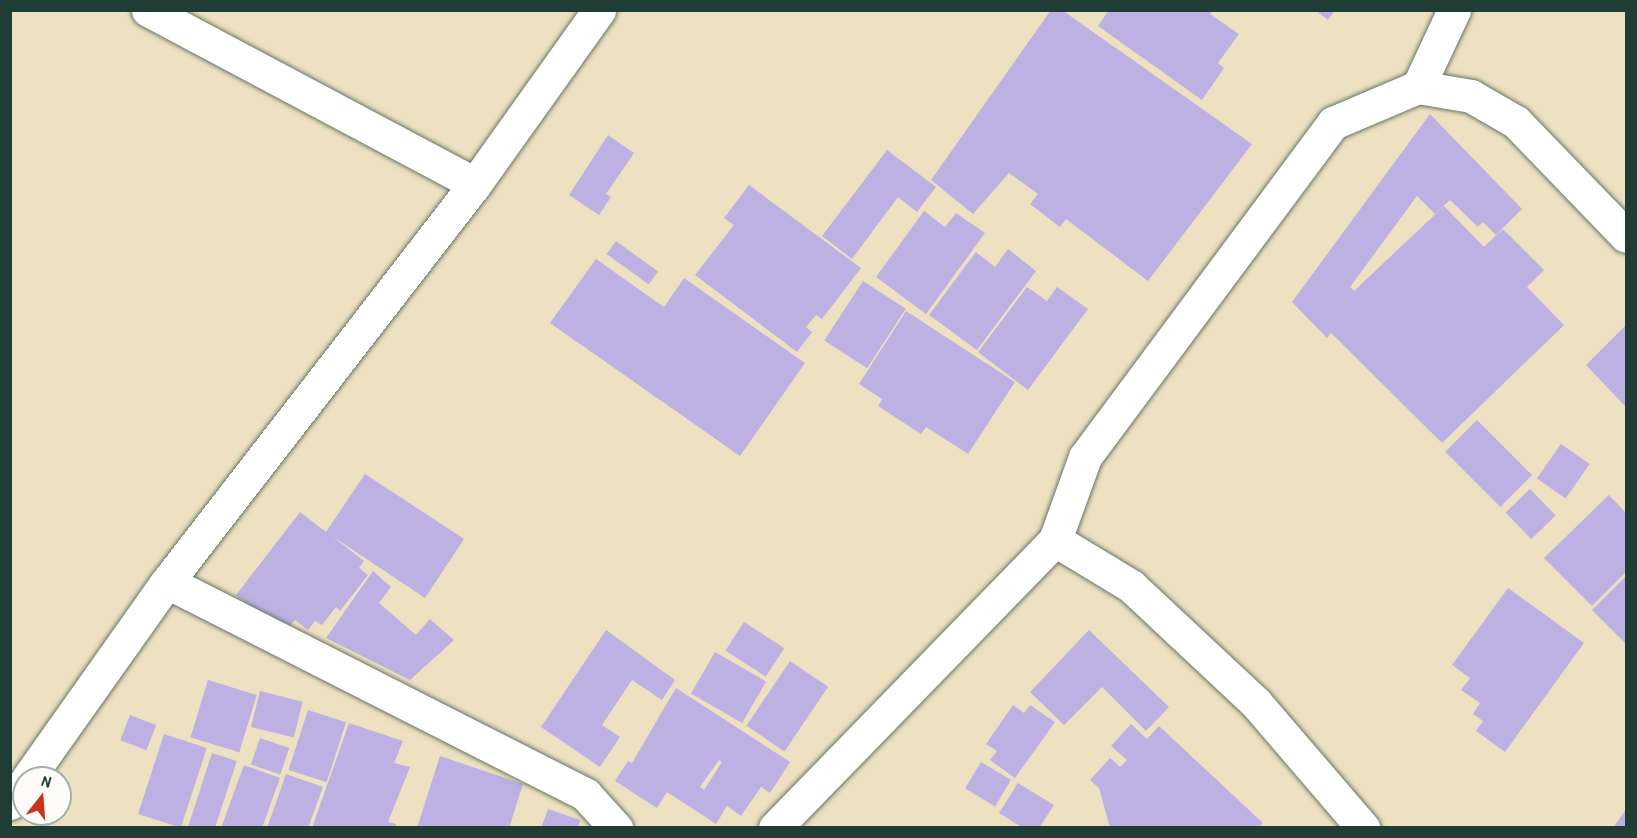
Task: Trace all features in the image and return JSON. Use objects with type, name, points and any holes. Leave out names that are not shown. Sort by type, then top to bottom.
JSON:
[{"type":"street","points":[[148,10],[475,184]]},
{"type":"street","points":[[37,766],[167,582],[475,184],[599,10]]},
{"type":"street","points":[[1418,87],[1454,10]]},
{"type":"street","points":[[775,828],[1055,540],[1085,457],[1333,123],[1418,87],[1471,96],[1516,122],[1626,236]]},
{"type":"street","points":[[1055,540],[1131,586],[1256,703],[1363,828]]},
{"type":"street","points":[[167,582],[586,795],[616,828]]},
{"type":"building","points":[[1051,10],[1062,10],[1252,144],[1148,281],[1066,219],[1060,227],[1030,204],[1038,194],[1009,173],[973,214],[931,180]]},
{"type":"building","points":[[1109,10],[1213,10],[1210,14],[1239,34],[1218,63],[1224,68],[1202,100],[1098,26]]},
{"type":"building","points":[[1315,10],[1335,10],[1328,20]]},
{"type":"building","points":[[1430,114],[1522,209],[1496,235],[1483,222],[1478,227],[1450,200],[1435,214],[1417,196],[1350,287],[1354,291],[1444,206],[1484,247],[1503,229],[1544,270],[1527,287],[1564,325],[1442,443],[1331,333],[1327,338],[1292,302]]},
{"type":"building","points":[[608,135],[634,153],[606,194],[611,197],[599,215],[569,195]]},
{"type":"building","points":[[887,150],[936,187],[917,212],[898,197],[852,259],[822,236]]},
{"type":"building","points":[[749,185],[861,268],[822,319],[816,315],[806,327],[812,332],[797,352],[695,275],[734,225],[724,218]]},
{"type":"building","points":[[924,211],[945,227],[956,213],[985,233],[926,314],[876,277]]},
{"type":"building","points":[[616,241],[658,272],[649,285],[607,254]]},
{"type":"building","points":[[1008,249],[1036,271],[977,350],[929,315],[976,252],[995,267]]},
{"type":"building","points":[[596,259],[664,307],[684,278],[805,363],[740,456],[550,323]]},
{"type":"building","points":[[863,281],[906,309],[867,368],[824,341]]},
{"type":"building","points":[[1027,287],[1047,301],[1057,287],[1088,309],[1028,390],[978,352]]},
{"type":"building","points":[[906,311],[1015,382],[968,454],[926,427],[921,434],[878,406],[882,399],[859,384]]},
{"type":"building","points":[[1626,325],[1626,407],[1586,365]]},
{"type":"building","points":[[1477,420],[1532,475],[1500,507],[1445,452]]},
{"type":"building","points":[[1561,444],[1590,464],[1566,498],[1537,478]]},
{"type":"building","points":[[365,474],[464,539],[425,598],[332,536],[364,561],[359,568],[368,575],[340,611],[336,607],[322,625],[315,621],[308,630],[295,620],[285,631],[236,595],[300,512],[326,532]]},
{"type":"building","points":[[1530,489],[1556,516],[1531,539],[1506,513]]},
{"type":"building","points":[[1609,495],[1626,513],[1626,572],[1592,606],[1544,558]]},
{"type":"building","points":[[373,571],[391,587],[379,603],[416,635],[430,619],[454,640],[410,680],[326,638]]},
{"type":"building","points":[[1626,576],[1626,644],[1592,610]]},
{"type":"building","points":[[1508,588],[1584,643],[1505,752],[1476,731],[1483,721],[1473,714],[1480,703],[1461,690],[1470,678],[1452,665]]},
{"type":"building","points":[[744,622],[784,648],[766,677],[725,651]]},
{"type":"building","points":[[606,630],[675,680],[662,700],[632,680],[602,725],[620,737],[600,767],[541,727]]},
{"type":"building","points":[[1089,630],[1169,707],[1146,731],[1102,687],[1064,725],[1030,692]]},
{"type":"building","points":[[715,652],[766,682],[742,723],[691,694]]},
{"type":"building","points":[[790,661],[828,687],[785,751],[746,726]]},
{"type":"building","points":[[208,680],[257,695],[239,752],[190,737]]},
{"type":"building","points":[[676,688],[790,762],[770,793],[761,787],[741,816],[727,806],[716,824],[667,792],[657,808],[615,781],[628,761],[632,763]],"holes":[[[719,760],[722,762],[704,790],[700,787]]]},
{"type":"building","points":[[260,691],[303,702],[294,738],[251,727]]},
{"type":"building","points":[[1013,705],[1024,713],[1030,705],[1055,722],[1015,778],[990,760],[997,751],[986,744]]},
{"type":"building","points":[[308,710],[346,722],[327,782],[289,770]]},
{"type":"building","points":[[130,715],[156,725],[146,750],[120,740]]},
{"type":"building","points":[[349,723],[403,741],[394,763],[410,767],[388,822],[396,824],[395,828],[312,828]]},
{"type":"building","points":[[1131,724],[1147,739],[1159,726],[1263,823],[1258,828],[1110,828],[1099,788],[1090,780],[1110,758],[1120,767],[1127,760],[1111,746]]},
{"type":"building","points":[[164,734],[207,748],[181,828],[138,814]]},
{"type":"building","points":[[260,738],[289,748],[280,775],[251,764]]},
{"type":"building","points":[[212,753],[237,761],[215,828],[188,827]]},
{"type":"building","points":[[440,756],[523,784],[509,828],[417,828]]},
{"type":"building","points":[[981,762],[1011,780],[995,807],[965,789]]},
{"type":"building","points":[[244,765],[280,778],[262,828],[221,828]]},
{"type":"building","points":[[286,774],[323,787],[308,828],[267,828]]},
{"type":"building","points":[[1018,783],[1054,805],[1039,828],[1023,828],[999,813]]},
{"type":"building","points":[[548,809],[580,820],[578,828],[541,828]]},
{"type":"building","points":[[1626,809],[1626,828],[1613,828]]}]
